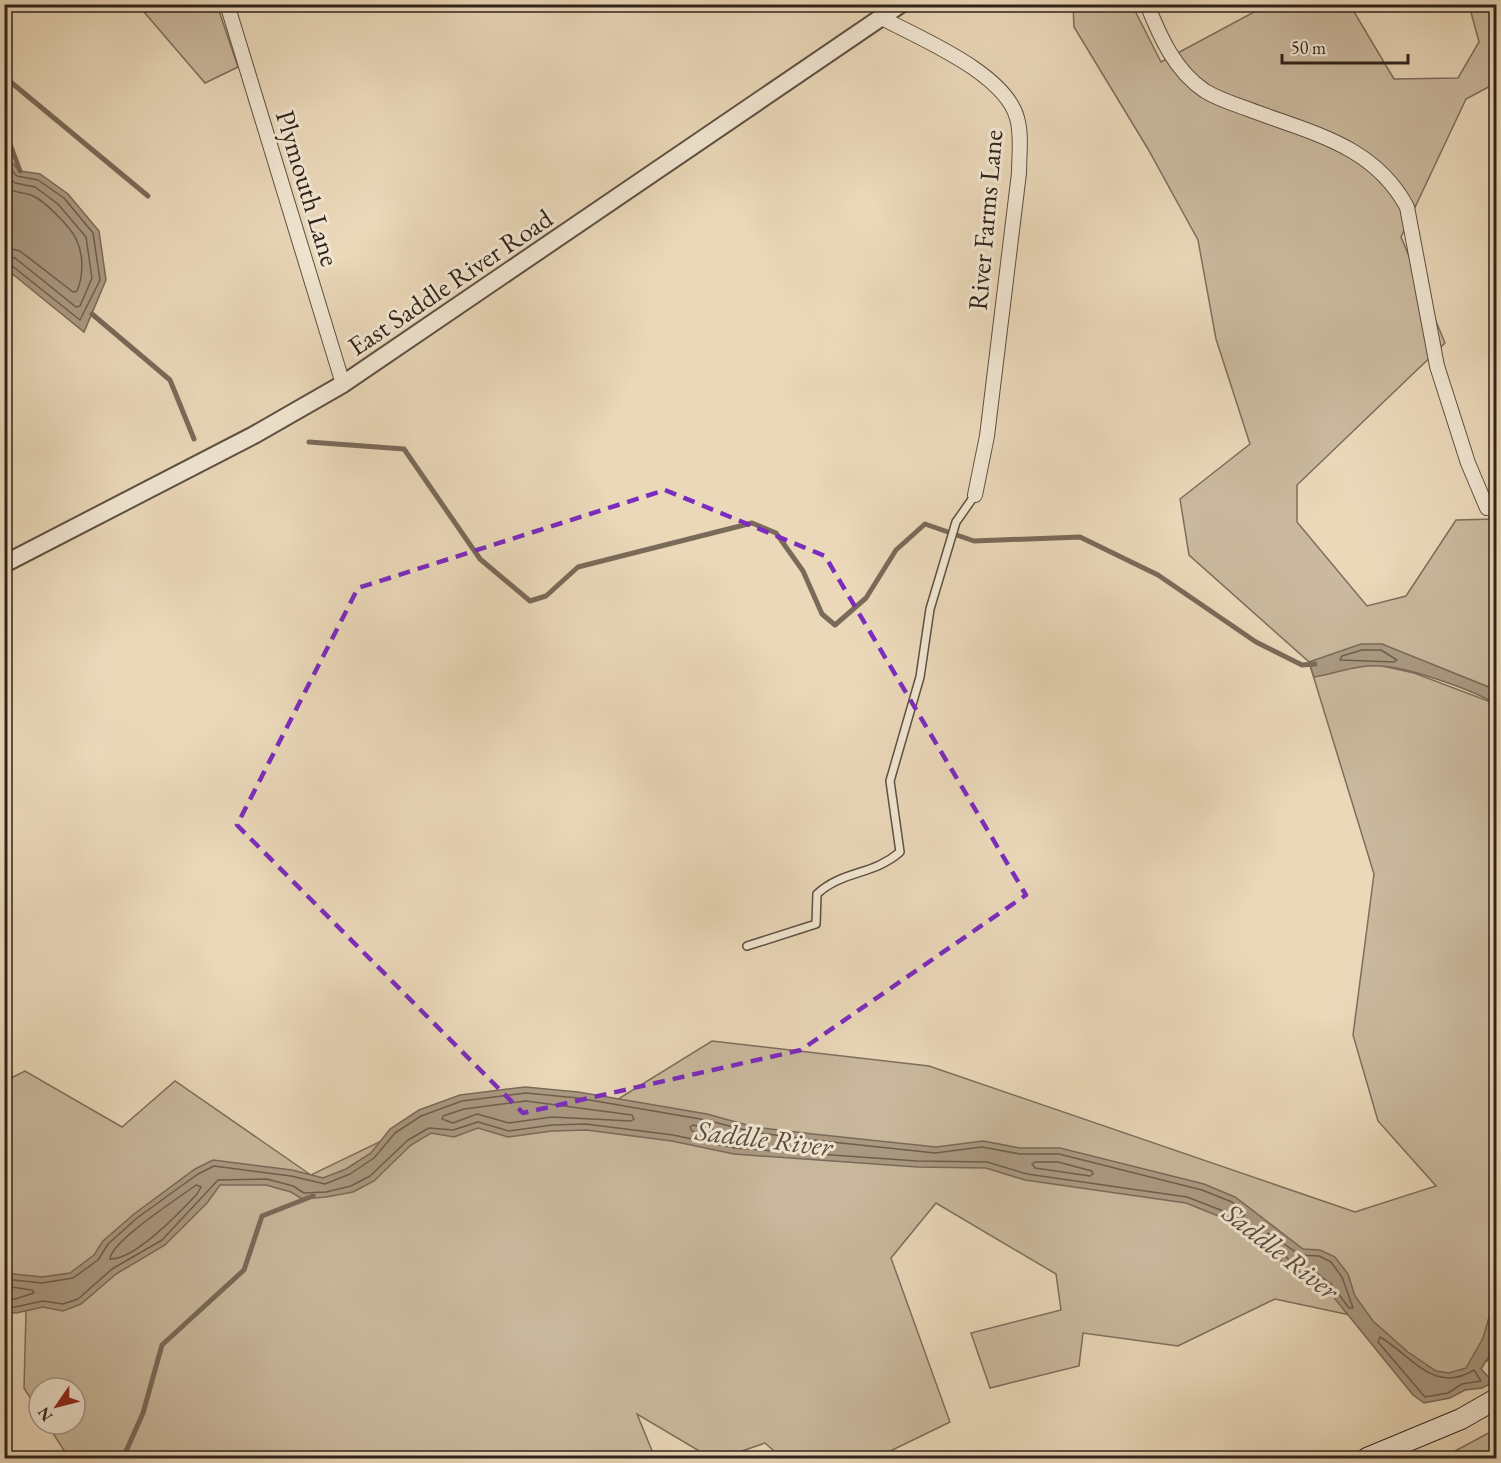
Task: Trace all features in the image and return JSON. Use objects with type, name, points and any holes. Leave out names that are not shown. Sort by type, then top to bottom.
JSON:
[{"type":"main road","points":[[1367,1458],[1451,1424],[1497,1399]]},
{"type":"street","name":"Plymouth Lane","points":[[227,4],[343,384]]},
{"type":"street","name":"East Saddle River Road","points":[[4,564],[254,435],[343,384],[901,4]]},
{"type":"street","points":[[1147,4],[1170,54],[1188,76],[1206,91],[1346,147],[1382,171],[1397,189],[1407,207],[1437,366],[1469,467],[1487,508]]},
{"type":"street","name":"River Farms Lane","points":[[882,18],[991,81],[1008,99],[1017,117],[1020,141],[1018,173],[987,436],[975,495]]},
{"type":"lane","points":[[747,946],[816,924],[818,894],[831,882],[884,865],[900,852],[890,781],[920,677],[930,609],[956,522],[975,495]]},
{"type":"highlighted area","points":[[665,490],[825,556],[1026,895],[801,1050],[523,1113],[237,825],[358,588]]},
{"type":"shaded area","points":[[138,5],[217,5],[238,67],[205,83]]},
{"type":"shaded area","points":[[1073,5],[1132,5],[1161,62],[1267,5],[1350,5],[1394,79],[1458,78],[1479,42],[1469,5],[1496,5],[1496,83],[1466,99],[1401,237],[1445,343],[1297,485],[1297,522],[1367,606],[1406,596],[1456,520],[1496,519],[1496,690],[1401,652],[1383,666],[1414,673],[1496,704],[1496,1355],[1448,1386],[1350,1315],[1275,1299],[1178,1346],[1083,1333],[1079,1366],[990,1388],[971,1333],[1061,1310],[1056,1274],[936,1203],[891,1258],[950,1422],[876,1458],[782,1458],[765,1443],[722,1458],[711,1458],[637,1414],[655,1458],[69,1458],[55,1436],[87,1436],[87,1376],[27,1376],[27,1393],[24,1388],[26,1312],[5,1304],[5,1081],[25,1071],[122,1127],[175,1081],[311,1175],[427,1119],[607,1106],[712,1041],[929,1066],[1355,1212],[1436,1186],[1378,1121],[1353,1035],[1374,874],[1309,662],[1189,555],[1180,499],[1250,444],[1216,339],[1198,240],[1148,149],[1074,27]]},
{"type":"shaded area","points":[[1496,1429],[1496,1458],[1442,1458]]},
{"type":"water","points":[[4,154],[20,171],[40,174],[68,194],[99,231],[106,280],[84,332],[5,268]]},
{"type":"water","points":[[1361,644],[1382,644],[1496,690],[1496,704],[1441,680],[1382,666],[1364,666],[1314,677],[1309,662]]},
{"type":"water","name":"Saddle River","points":[[525,1087],[578,1092],[707,1114],[754,1127],[813,1134],[936,1147],[983,1141],[1020,1148],[1060,1148],[1204,1184],[1235,1197],[1303,1249],[1320,1250],[1335,1257],[1348,1274],[1355,1296],[1373,1321],[1408,1352],[1436,1371],[1449,1373],[1466,1368],[1483,1338],[1490,1314],[1496,1306],[1496,1345],[1481,1369],[1493,1382],[1482,1388],[1465,1390],[1450,1398],[1424,1403],[1413,1395],[1327,1289],[1315,1279],[1286,1266],[1251,1229],[1186,1203],[1025,1180],[986,1168],[917,1167],[734,1154],[672,1141],[586,1130],[552,1131],[508,1137],[478,1128],[454,1137],[431,1133],[411,1145],[374,1181],[353,1192],[326,1197],[302,1199],[291,1192],[266,1185],[220,1185],[207,1203],[165,1245],[116,1274],[81,1304],[63,1311],[43,1307],[16,1313],[5,1312],[5,1273],[42,1277],[70,1273],[94,1255],[103,1241],[134,1214],[195,1169],[213,1160],[292,1170],[323,1178],[346,1169],[371,1153],[390,1129],[419,1110],[460,1095]]},
{"type":"waterway","points":[[4,76],[7,79],[4,85]]},
{"type":"waterway","points":[[7,79],[148,196]]},
{"type":"waterway","points":[[4,128],[20,171]]},
{"type":"waterway","points":[[92,314],[170,380],[194,439]]},
{"type":"waterway","points":[[309,442],[404,449],[480,559],[530,601],[546,596],[578,567],[752,523],[776,533],[803,571],[822,614],[835,625],[866,598],[896,550],[925,524],[974,541],[1080,537],[1158,575],[1256,642],[1302,665],[1315,664]]},
{"type":"waterway","points":[[123,1458],[143,1413],[162,1345],[244,1270],[262,1216],[313,1196]]}]
